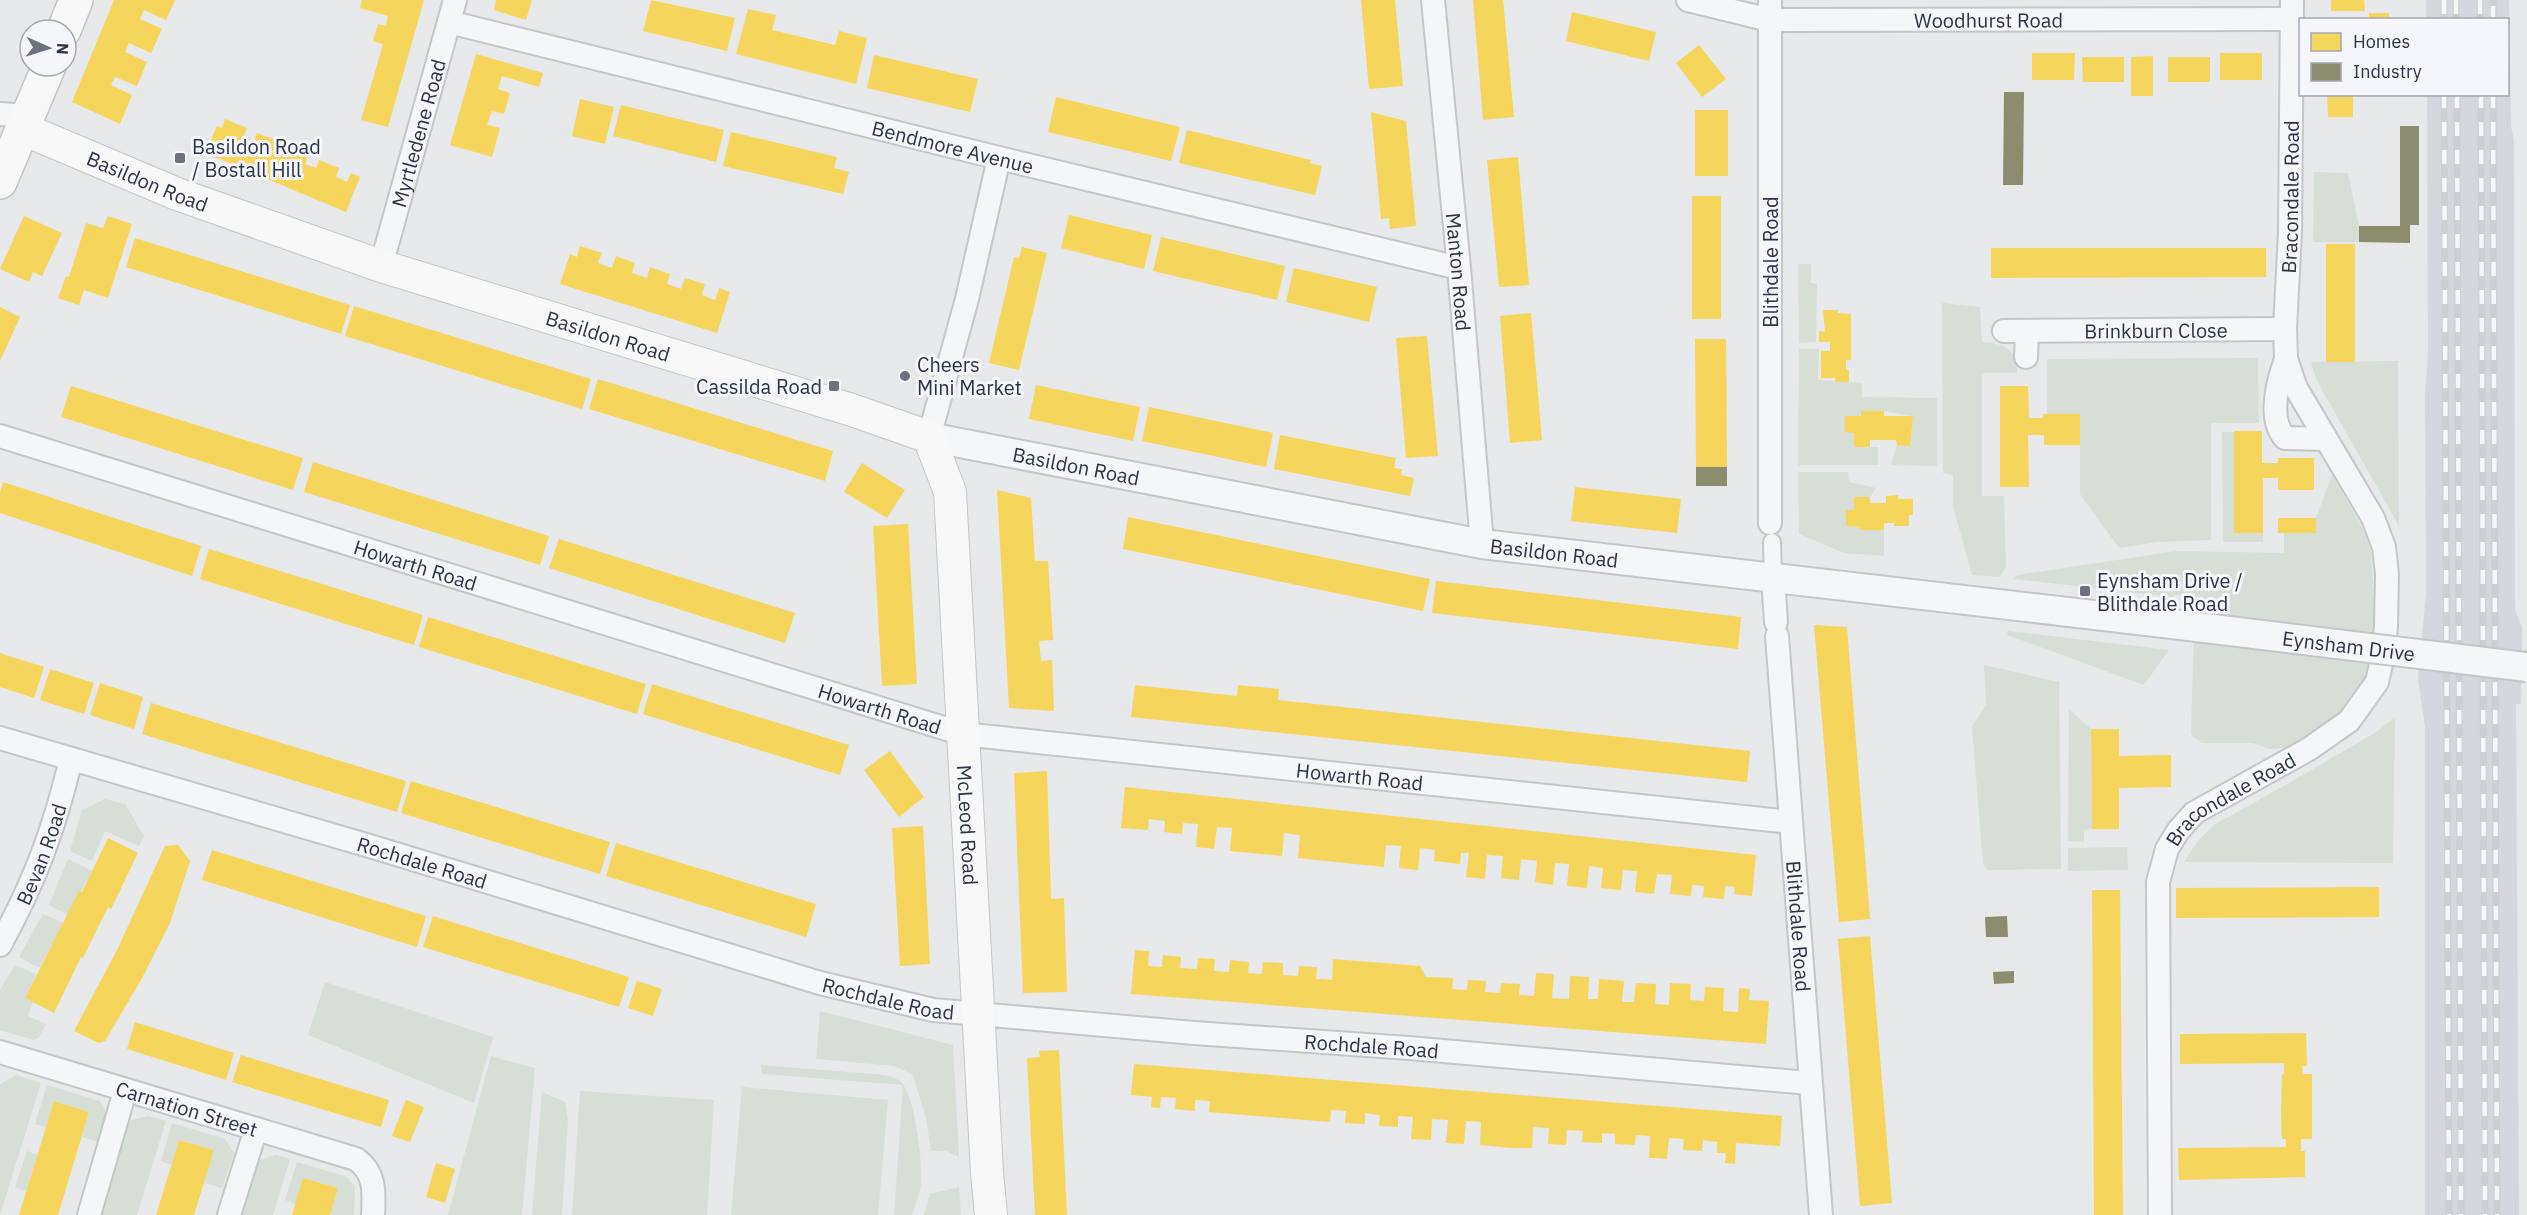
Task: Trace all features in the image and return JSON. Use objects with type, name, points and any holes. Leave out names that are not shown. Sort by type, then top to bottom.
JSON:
[{"type":"main road","points":[[69,18],[76,0]]},
{"type":"main road","points":[[0,182],[17,120],[42,78]]},
{"type":"main road","name":"Basildon Road","points":[[17,120],[177,194],[381,266],[852,410],[929,437]]},
{"type":"main road","name":"McLeod Road","points":[[929,437],[950,492],[991,1215]]},
{"type":"street","name":"Myrtledene Road","points":[[381,266],[455,0]]},
{"type":"street","name":"Manton Road","points":[[1432,0],[1459,268],[1482,544]]},
{"type":"street","name":"Woodhurst Road","points":[[1688,0],[1770,10],[2292,9]]},
{"type":"street","name":"Bracondale Road","points":[[2160,1215],[2158,882],[2167,849],[2178,831],[2194,813],[2336,732],[2360,709],[2377,682],[2386,626],[2387,574],[2384,547],[2373,518],[2296,388],[2286,359],[2285,329],[2290,232],[2292,9]]},
{"type":"street","name":"Blithdale Road","points":[[1770,10],[1771,533]]},
{"type":"street","name":"Bendmore Avenue","points":[[449,22],[999,158],[1459,268]]},
{"type":"street","points":[[929,437],[967,299],[999,158]]},
{"type":"street","name":"Brinkburn Close","points":[[2026,357],[2015,332],[2285,329]]},
{"type":"street","name":"Bracondale Road","points":[[2286,359],[2278,383],[2277,428],[2285,438],[2326,439]]},
{"type":"street","name":"Howarth Road","points":[[0,436],[963,735],[1791,822]]},
{"type":"street","name":"Basildon Road","points":[[929,437],[1482,544],[2172,624]]},
{"type":"street","points":[[1771,533],[1773,577]]},
{"type":"street","name":"Blithdale Road","points":[[1773,577],[1809,1083],[1821,1215]]},
{"type":"street","name":"Eynsham Drive","points":[[2172,624],[2527,667]]},
{"type":"street","name":"Rochdale Road","points":[[0,738],[373,847],[820,983],[933,1010],[979,1016],[1409,1048],[1809,1083]]},
{"type":"street","name":"Bevan Road","points":[[0,945],[23,902],[43,856],[71,759]]},
{"type":"street","name":"Carnation Street","points":[[0,1052],[356,1159],[370,1171],[374,1184],[373,1215]]},
{"type":"street","points":[[89,1215],[125,1091]]},
{"type":"street","points":[[229,1215],[256,1129]]},
{"type":"shaded area","points":[[2426,0],[2509,0],[2511,126],[2514,142],[2515,610],[2522,627],[2521,704],[2516,704],[2519,1215],[2425,1215],[2425,727],[2418,679],[2426,593],[2427,96],[2509,96],[2509,18],[2426,18]]},
{"type":"shaded area","points":[[2314,172],[2348,173],[2359,226],[2359,242],[2313,242]]},
{"type":"shaded area","points":[[1798,264],[1811,264],[1811,283],[1817,284],[1816,342],[1799,343]]},
{"type":"shaded area","points":[[1942,303],[1980,307],[1982,342],[1996,344],[2007,349],[2012,353],[2017,365],[2017,373],[1982,373],[1982,496],[2004,496],[2006,567],[2000,577],[1972,575],[1953,506],[1953,475],[1943,473]]},
{"type":"shaded area","points":[[1799,349],[1819,349],[1818,380],[1862,383],[1862,397],[1937,398],[1937,466],[1891,465],[1897,445],[1910,445],[1913,416],[1884,411],[1861,412],[1854,433],[1854,447],[1878,447],[1878,465],[1798,465]]},
{"type":"shaded area","points":[[2258,358],[2259,423],[2211,423],[2211,540],[2158,542],[2119,548],[2080,494],[2080,414],[2047,414],[2047,359]]},
{"type":"shaded area","points":[[2398,361],[2399,526],[2316,379],[2311,362]]},
{"type":"shaded area","points":[[2222,432],[2234,432],[2234,533],[2263,533],[2263,542],[2223,542]]},
{"type":"shaded area","points":[[1798,472],[1848,472],[1849,482],[1876,488],[1870,497],[1854,497],[1854,510],[1846,511],[1846,526],[1860,527],[1861,530],[1884,530],[1884,556],[1844,553],[1799,534]]},
{"type":"shaded area","points":[[2332,475],[2365,533],[2371,552],[2375,617],[2373,643],[2363,684],[2344,711],[2319,730],[2285,748],[2269,749],[2253,743],[2202,743],[2191,734],[2195,593],[2174,595],[2174,597],[2014,579],[2017,575],[2177,551],[2284,553],[2284,533],[2316,533],[2316,518]]},
{"type":"shaded area","points":[[2008,631],[2169,650],[2144,685],[2007,635]]},
{"type":"shaded area","points":[[1984,665],[2059,682],[2061,869],[1988,870],[1983,864],[1972,727],[1986,704]]},
{"type":"shaded area","points":[[2069,709],[2091,729],[2092,829],[2084,830],[2084,842],[2068,841]]},
{"type":"shaded area","points":[[2395,718],[2393,863],[2184,862],[2197,842],[2214,825],[2373,734]]},
{"type":"shaded area","points":[[105,799],[125,804],[144,836],[139,846],[105,831],[92,861],[70,851],[82,810]]},
{"type":"shaded area","points":[[2127,847],[2128,870],[2068,871],[2068,848]]},
{"type":"shaded area","points":[[68,859],[92,871],[68,915],[49,905]]},
{"type":"shaded area","points":[[43,914],[64,923],[39,968],[19,957]]},
{"type":"shaded area","points":[[15,965],[36,974],[25,998],[33,1002],[28,1016],[46,1024],[39,1037],[34,1040],[0,1030],[0,990]]},
{"type":"shaded area","points":[[325,982],[493,1037],[474,1103],[308,1035]]},
{"type":"shaded area","points":[[820,1011],[953,1045],[959,1157],[946,1151],[931,1151],[926,1118],[913,1075],[895,1066],[816,1059]]},
{"type":"shaded area","points":[[491,1056],[535,1068],[522,1215],[448,1215]]},
{"type":"shaded area","points":[[761,1065],[885,1075],[903,1085],[762,1074]]},
{"type":"shaded area","points":[[17,1075],[41,1083],[0,1215],[0,1084]]},
{"type":"shaded area","points":[[47,1085],[100,1101],[107,1114],[98,1142],[82,1137],[89,1112],[55,1101],[46,1127],[35,1124]]},
{"type":"shaded area","points":[[903,1085],[912,1105],[921,1162],[919,1195],[912,1215],[894,1215]]},
{"type":"shaded area","points":[[742,1087],[888,1100],[878,1215],[731,1215]]},
{"type":"shaded area","points":[[580,1091],[714,1100],[707,1215],[572,1215]]},
{"type":"shaded area","points":[[542,1092],[565,1102],[568,1120],[562,1215],[532,1215]]},
{"type":"shaded area","points":[[148,1116],[166,1121],[137,1215],[98,1215],[127,1121]]},
{"type":"shaded area","points":[[172,1123],[225,1139],[234,1153],[222,1188],[204,1183],[214,1150],[180,1140],[172,1165],[161,1161]]},
{"type":"shaded area","points":[[27,1151],[38,1155],[26,1191],[15,1188]]},
{"type":"shaded area","points":[[276,1155],[290,1159],[273,1215],[236,1215],[253,1162]]},
{"type":"shaded area","points":[[297,1162],[347,1177],[355,1187],[354,1215],[330,1215],[338,1188],[303,1178],[296,1204],[285,1200]]},
{"type":"shaded area","points":[[959,1187],[961,1215],[924,1215],[930,1194]]},
{"type":"building: Homes","points":[[114,0],[175,0],[166,20],[144,10],[140,19],[162,29],[151,53],[129,43],[125,52],[147,62],[137,86],[115,77],[111,85],[132,95],[120,124],[72,102]]},
{"type":"building: Homes","points":[[362,0],[424,0],[388,127],[361,120],[383,44],[373,41],[378,24],[386,26],[388,16],[360,8]]},
{"type":"building: Homes","points":[[496,0],[532,0],[526,20],[494,10]]},
{"type":"building: Homes","points":[[651,0],[735,18],[727,51],[643,31]]},
{"type":"building: Homes","points":[[1361,0],[1395,0],[1403,86],[1369,89]]},
{"type":"building: Homes","points":[[1473,0],[1503,0],[1514,117],[1483,120]]},
{"type":"building: Homes","points":[[2331,0],[2364,0],[2365,11],[2331,11]]},
{"type":"building: Homes","points":[[748,9],[776,15],[772,30],[835,45],[839,31],[867,38],[856,84],[736,54]]},
{"type":"building: Homes","points":[[1572,12],[1656,32],[1649,61],[1566,41]]},
{"type":"building: Homes","points":[[2369,13],[2389,13],[2389,18],[2369,18]]},
{"type":"building: Homes","points":[[1699,45],[1726,79],[1702,97],[1676,63]]},
{"type":"building: Homes","points":[[2032,53],[2075,53],[2074,80],[2032,80]]},
{"type":"building: Homes","points":[[2220,53],[2262,53],[2262,80],[2220,80]]},
{"type":"building: Homes","points":[[476,54],[543,73],[539,87],[502,76],[498,89],[510,93],[504,114],[492,111],[487,125],[500,128],[492,157],[450,145]]},
{"type":"building: Homes","points":[[874,55],[978,79],[970,112],[867,88]]},
{"type":"building: Homes","points":[[2153,56],[2153,96],[2131,96],[2131,57]]},
{"type":"building: Homes","points":[[2082,57],[2124,57],[2124,82],[2083,82]]},
{"type":"building: Homes","points":[[2168,57],[2210,57],[2210,82],[2168,82]]},
{"type":"building: Homes","points":[[2327,96],[2353,96],[2353,117],[2328,117]]},
{"type":"building: Homes","points":[[1056,97],[1180,127],[1171,161],[1048,132]]},
{"type":"building: Homes","points":[[580,99],[614,107],[605,144],[572,136]]},
{"type":"building: Homes","points":[[621,105],[724,130],[716,162],[613,136]]},
{"type":"building: Homes","points":[[1695,110],[1728,110],[1728,176],[1695,176]]},
{"type":"building: Homes","points":[[1371,112],[1406,121],[1416,226],[1390,229],[1389,218],[1381,219]]},
{"type":"building: Homes","points":[[225,119],[247,128],[243,137],[254,141],[257,133],[278,141],[273,151],[285,155],[288,147],[309,155],[305,164],[316,168],[319,160],[339,168],[336,177],[347,182],[351,173],[360,177],[346,212],[205,153],[217,126],[222,128]]},
{"type":"building: Homes","points":[[1187,130],[1311,160],[1310,163],[1322,166],[1315,195],[1179,163]]},
{"type":"building: Homes","points":[[731,132],[837,157],[834,168],[849,172],[843,194],[723,166]]},
{"type":"building: Homes","points":[[1518,157],[1529,285],[1499,287],[1487,160]]},
{"type":"building: Homes","points":[[1692,196],[1721,196],[1721,319],[1692,319]]},
{"type":"building: Homes","points":[[1069,215],[1152,235],[1144,269],[1061,248]]},
{"type":"building: Homes","points":[[24,216],[62,233],[42,276],[33,272],[29,282],[0,269]]},
{"type":"building: Homes","points":[[108,216],[132,224],[108,298],[84,290],[79,305],[58,298],[66,276],[69,277],[86,223],[103,228]]},
{"type":"building: Homes","points":[[1161,237],[1285,266],[1277,300],[1153,271]]},
{"type":"building: Homes","points":[[135,238],[350,305],[341,334],[126,267]]},
{"type":"building: Homes","points":[[2326,244],[2355,244],[2355,362],[2326,362]]},
{"type":"building: Homes","points":[[580,246],[602,253],[598,263],[612,268],[616,256],[635,263],[632,273],[647,278],[650,267],[670,274],[667,284],[681,289],[685,278],[705,284],[702,295],[715,300],[719,288],[730,292],[717,333],[560,284],[570,254],[577,257]]},
{"type":"building: Homes","points":[[1022,247],[1047,253],[1019,370],[989,363],[1014,257],[1019,258]]},
{"type":"building: Homes","points":[[1991,248],[2266,248],[2266,277],[1991,278]]},
{"type":"building: Homes","points":[[1294,268],[1377,287],[1369,322],[1286,302]]},
{"type":"building: Homes","points":[[354,306],[591,379],[582,409],[345,336]]},
{"type":"building: Homes","points":[[0,307],[20,317],[0,361]]},
{"type":"building: Homes","points":[[1823,310],[1838,310],[1838,313],[1851,314],[1851,360],[1846,360],[1849,382],[1835,382],[1835,378],[1821,378],[1821,351],[1830,351],[1830,342],[1819,342],[1819,331],[1825,332]]},
{"type":"building: Homes","points":[[1531,313],[1542,440],[1510,443],[1500,316]]},
{"type":"building: Homes","points":[[1427,336],[1438,456],[1406,458],[1396,338]]},
{"type":"building: Homes","points":[[1695,339],[1726,339],[1727,467],[1696,467]]},
{"type":"building: Homes","points":[[598,379],[833,451],[825,481],[589,409]]},
{"type":"building: Homes","points":[[1036,385],[1140,407],[1133,441],[1029,419]]},
{"type":"building: Homes","points":[[71,386],[303,458],[293,490],[61,417]]},
{"type":"building: Homes","points":[[2000,386],[2028,386],[2029,418],[2043,418],[2043,414],[2080,414],[2080,445],[2044,445],[2044,435],[2028,435],[2029,487],[2000,487]]},
{"type":"building: Homes","points":[[1149,407],[1273,433],[1266,467],[1142,441]]},
{"type":"building: Homes","points":[[1861,411],[1884,411],[1884,416],[1913,416],[1910,446],[1897,445],[1896,440],[1870,440],[1870,447],[1854,447],[1854,433],[1845,432],[1845,416],[1861,416]]},
{"type":"building: Homes","points":[[2234,431],[2262,431],[2262,463],[2278,463],[2278,458],[2314,458],[2314,490],[2278,490],[2278,478],[2263,478],[2263,533],[2234,533]]},
{"type":"building: Homes","points":[[1280,435],[1396,458],[1394,468],[1402,469],[1401,475],[1414,478],[1410,496],[1274,469]]},
{"type":"building: Homes","points":[[313,462],[549,536],[540,565],[304,492]]},
{"type":"building: Homes","points":[[862,463],[905,490],[887,518],[844,492]]},
{"type":"building: Homes","points":[[3,482],[201,546],[192,576],[0,513],[0,493]]},
{"type":"building: Homes","points":[[1575,487],[1681,499],[1677,533],[1571,521]]},
{"type":"building: Homes","points":[[997,490],[1031,498],[1035,561],[1048,561],[1053,640],[1039,641],[1041,661],[1052,660],[1054,711],[1009,708]]},
{"type":"building: Homes","points":[[1898,495],[1898,499],[1913,499],[1913,515],[1909,515],[1909,526],[1884,523],[1884,530],[1860,530],[1860,527],[1846,526],[1846,510],[1854,510],[1854,497],[1870,497],[1870,503],[1886,503],[1886,496]]},
{"type":"building: Homes","points":[[1128,517],[1430,579],[1423,611],[1123,549]]},
{"type":"building: Homes","points":[[2278,518],[2316,518],[2316,533],[2278,533]]},
{"type":"building: Homes","points":[[908,524],[917,684],[882,686],[873,526]]},
{"type":"building: Homes","points":[[559,539],[795,613],[785,643],[549,568]]},
{"type":"building: Homes","points":[[209,549],[423,615],[414,645],[200,579]]},
{"type":"building: Homes","points":[[1436,581],[1741,617],[1738,649],[1432,613]]},
{"type":"building: Homes","points":[[428,617],[646,684],[637,714],[419,647]]},
{"type":"building: Homes","points":[[1814,625],[1847,627],[1870,919],[1839,922]]},
{"type":"building: Homes","points":[[0,653],[44,667],[34,698],[0,687]]},
{"type":"building: Homes","points":[[50,669],[94,683],[84,714],[40,700]]},
{"type":"building: Homes","points":[[100,683],[143,697],[134,729],[90,715]]},
{"type":"building: Homes","points":[[652,684],[849,745],[840,775],[643,714]]},
{"type":"building: Homes","points":[[1135,685],[1237,696],[1238,685],[1279,689],[1278,700],[1750,751],[1747,782],[1131,717]]},
{"type":"building: Homes","points":[[151,703],[406,781],[397,812],[142,734]]},
{"type":"building: Homes","points":[[2091,729],[2119,729],[2119,756],[2171,755],[2171,787],[2119,788],[2119,829],[2092,829]]},
{"type":"building: Homes","points":[[890,751],[924,797],[899,817],[864,770]]},
{"type":"building: Homes","points":[[1047,771],[1051,899],[1064,898],[1067,992],[1023,993],[1014,773]]},
{"type":"building: Homes","points":[[411,781],[610,842],[600,874],[401,813]]},
{"type":"building: Homes","points":[[1125,787],[1756,855],[1752,896],[1734,894],[1735,887],[1725,886],[1724,899],[1703,897],[1704,886],[1692,885],[1691,896],[1670,894],[1672,875],[1657,874],[1654,894],[1635,892],[1637,871],[1623,870],[1621,890],[1601,888],[1603,868],[1589,866],[1587,888],[1567,886],[1569,864],[1555,863],[1553,885],[1535,882],[1537,861],[1521,859],[1519,880],[1501,878],[1503,856],[1487,855],[1485,879],[1466,877],[1469,853],[1461,853],[1460,864],[1434,861],[1435,850],[1420,848],[1418,870],[1399,868],[1401,846],[1386,845],[1384,867],[1298,858],[1300,835],[1284,833],[1282,856],[1230,851],[1232,828],[1217,827],[1214,849],[1196,847],[1198,824],[1183,823],[1182,834],[1164,832],[1165,821],[1149,819],[1148,830],[1121,828]]},
{"type":"building: Homes","points":[[923,826],[930,964],[900,966],[892,828]]},
{"type":"building: Homes","points":[[108,838],[138,853],[111,909],[108,907],[83,958],[81,957],[54,1013],[25,998]]},
{"type":"building: Homes","points":[[616,843],[816,904],[806,937],[606,876]]},
{"type":"building: Homes","points":[[178,845],[190,861],[170,923],[141,980],[105,1041],[99,1043],[74,1031],[117,950],[165,846]]},
{"type":"building: Homes","points":[[212,850],[426,916],[417,947],[202,880]]},
{"type":"building: Homes","points":[[2379,887],[2379,917],[2176,918],[2176,888]]},
{"type":"building: Homes","points":[[2092,890],[2120,890],[2123,1215],[2094,1215]]},
{"type":"building: Homes","points":[[433,916],[629,977],[619,1007],[423,947]]},
{"type":"building: Homes","points":[[1870,936],[1892,1203],[1860,1206],[1838,939]]},
{"type":"building: Homes","points":[[1135,950],[1149,951],[1148,966],[1162,967],[1163,955],[1181,957],[1180,968],[1197,969],[1198,958],[1215,959],[1214,971],[1229,972],[1230,960],[1249,962],[1248,973],[1262,974],[1263,962],[1283,963],[1283,975],[1298,976],[1299,966],[1317,967],[1316,979],[1332,980],[1333,959],[1420,966],[1426,977],[1453,978],[1452,989],[1467,990],[1468,980],[1486,981],[1485,992],[1500,993],[1501,983],[1520,984],[1519,995],[1534,996],[1536,973],[1554,974],[1552,998],[1569,999],[1570,976],[1589,977],[1588,999],[1598,999],[1599,979],[1624,981],[1622,1002],[1634,1002],[1636,983],[1656,984],[1655,1004],[1669,1005],[1670,983],[1691,984],[1690,1000],[1704,1001],[1705,987],[1724,988],[1723,1011],[1738,1012],[1739,988],[1750,989],[1749,1000],[1769,1001],[1766,1044],[1131,994]]},
{"type":"building: Homes","points":[[637,981],[662,989],[653,1016],[628,1008]]},
{"type":"building: Homes","points":[[135,1022],[234,1053],[226,1080],[127,1049]]},
{"type":"building: Homes","points":[[2306,1033],[2307,1066],[2302,1066],[2303,1074],[2312,1074],[2312,1139],[2301,1139],[2301,1151],[2305,1151],[2305,1177],[2179,1180],[2178,1148],[2286,1147],[2286,1139],[2282,1139],[2281,1116],[2284,1063],[2180,1064],[2180,1034]]},
{"type":"building: Homes","points":[[1059,1050],[1067,1215],[1035,1215],[1027,1058],[1040,1057],[1039,1051]]},
{"type":"building: Homes","points":[[241,1055],[389,1100],[381,1127],[232,1082]]},
{"type":"building: Homes","points":[[1134,1064],[1782,1116],[1780,1146],[1736,1143],[1735,1164],[1725,1163],[1726,1153],[1717,1153],[1717,1142],[1703,1140],[1702,1151],[1683,1150],[1684,1139],[1669,1138],[1667,1159],[1649,1158],[1650,1136],[1636,1135],[1635,1145],[1615,1144],[1615,1134],[1602,1133],[1602,1143],[1582,1142],[1583,1131],[1567,1130],[1566,1145],[1548,1144],[1549,1128],[1533,1127],[1532,1148],[1512,1148],[1480,1145],[1481,1122],[1466,1121],[1464,1144],[1446,1143],[1448,1120],[1432,1119],[1431,1140],[1411,1139],[1413,1117],[1398,1116],[1398,1127],[1379,1126],[1380,1115],[1365,1113],[1365,1124],[1345,1123],[1346,1111],[1331,1110],[1330,1122],[1209,1112],[1210,1101],[1195,1100],[1195,1111],[1175,1109],[1176,1098],[1161,1097],[1160,1108],[1151,1107],[1152,1097],[1131,1095]]},
{"type":"building: Homes","points":[[406,1100],[424,1107],[410,1142],[392,1136]]},
{"type":"building: Homes","points":[[54,1101],[89,1112],[58,1215],[19,1215]]},
{"type":"building: Homes","points":[[179,1140],[214,1150],[194,1215],[156,1215]]},
{"type":"building: Homes","points":[[436,1163],[455,1169],[445,1203],[426,1197]]},
{"type":"building: Homes","points":[[303,1178],[338,1188],[330,1215],[292,1215]]},
{"type":"building: Industry","points":[[2004,92],[2024,92],[2023,185],[2003,185]]},
{"type":"building: Industry","points":[[2400,126],[2419,126],[2419,225],[2410,225],[2410,243],[2359,242],[2359,226],[2400,226]]},
{"type":"building: Industry","points":[[1696,467],[1727,467],[1727,486],[1696,486]]},
{"type":"building: Industry","points":[[2007,916],[2008,937],[1986,937],[1985,917]]},
{"type":"building: Industry","points":[[2014,971],[2014,983],[1994,984],[1993,972]]},
{"type":"railway","points":[[2444,0],[2444,18]]},
{"type":"railway","points":[[2456,0],[2456,18]]},
{"type":"railway","points":[[2480,0],[2480,18]]},
{"type":"railway","points":[[2493,0],[2493,18]]},
{"type":"railway","points":[[2444,96],[2449,1215]]},
{"type":"railway","points":[[2457,96],[2461,1215]]},
{"type":"railway","points":[[2481,96],[2485,1215]]},
{"type":"railway","points":[[2493,96],[2497,1215]]},
{"type":"place","name":"Basildon Road / Bostall Hill","points":[[180,158]]},
{"type":"place","name":"Cheers Mini Market","points":[[905,376]]},
{"type":"place","name":"Cassilda Road","points":[[834,386]]},
{"type":"place","name":"Eynsham Drive / Blithdale Road","points":[[2085,591]]}]
